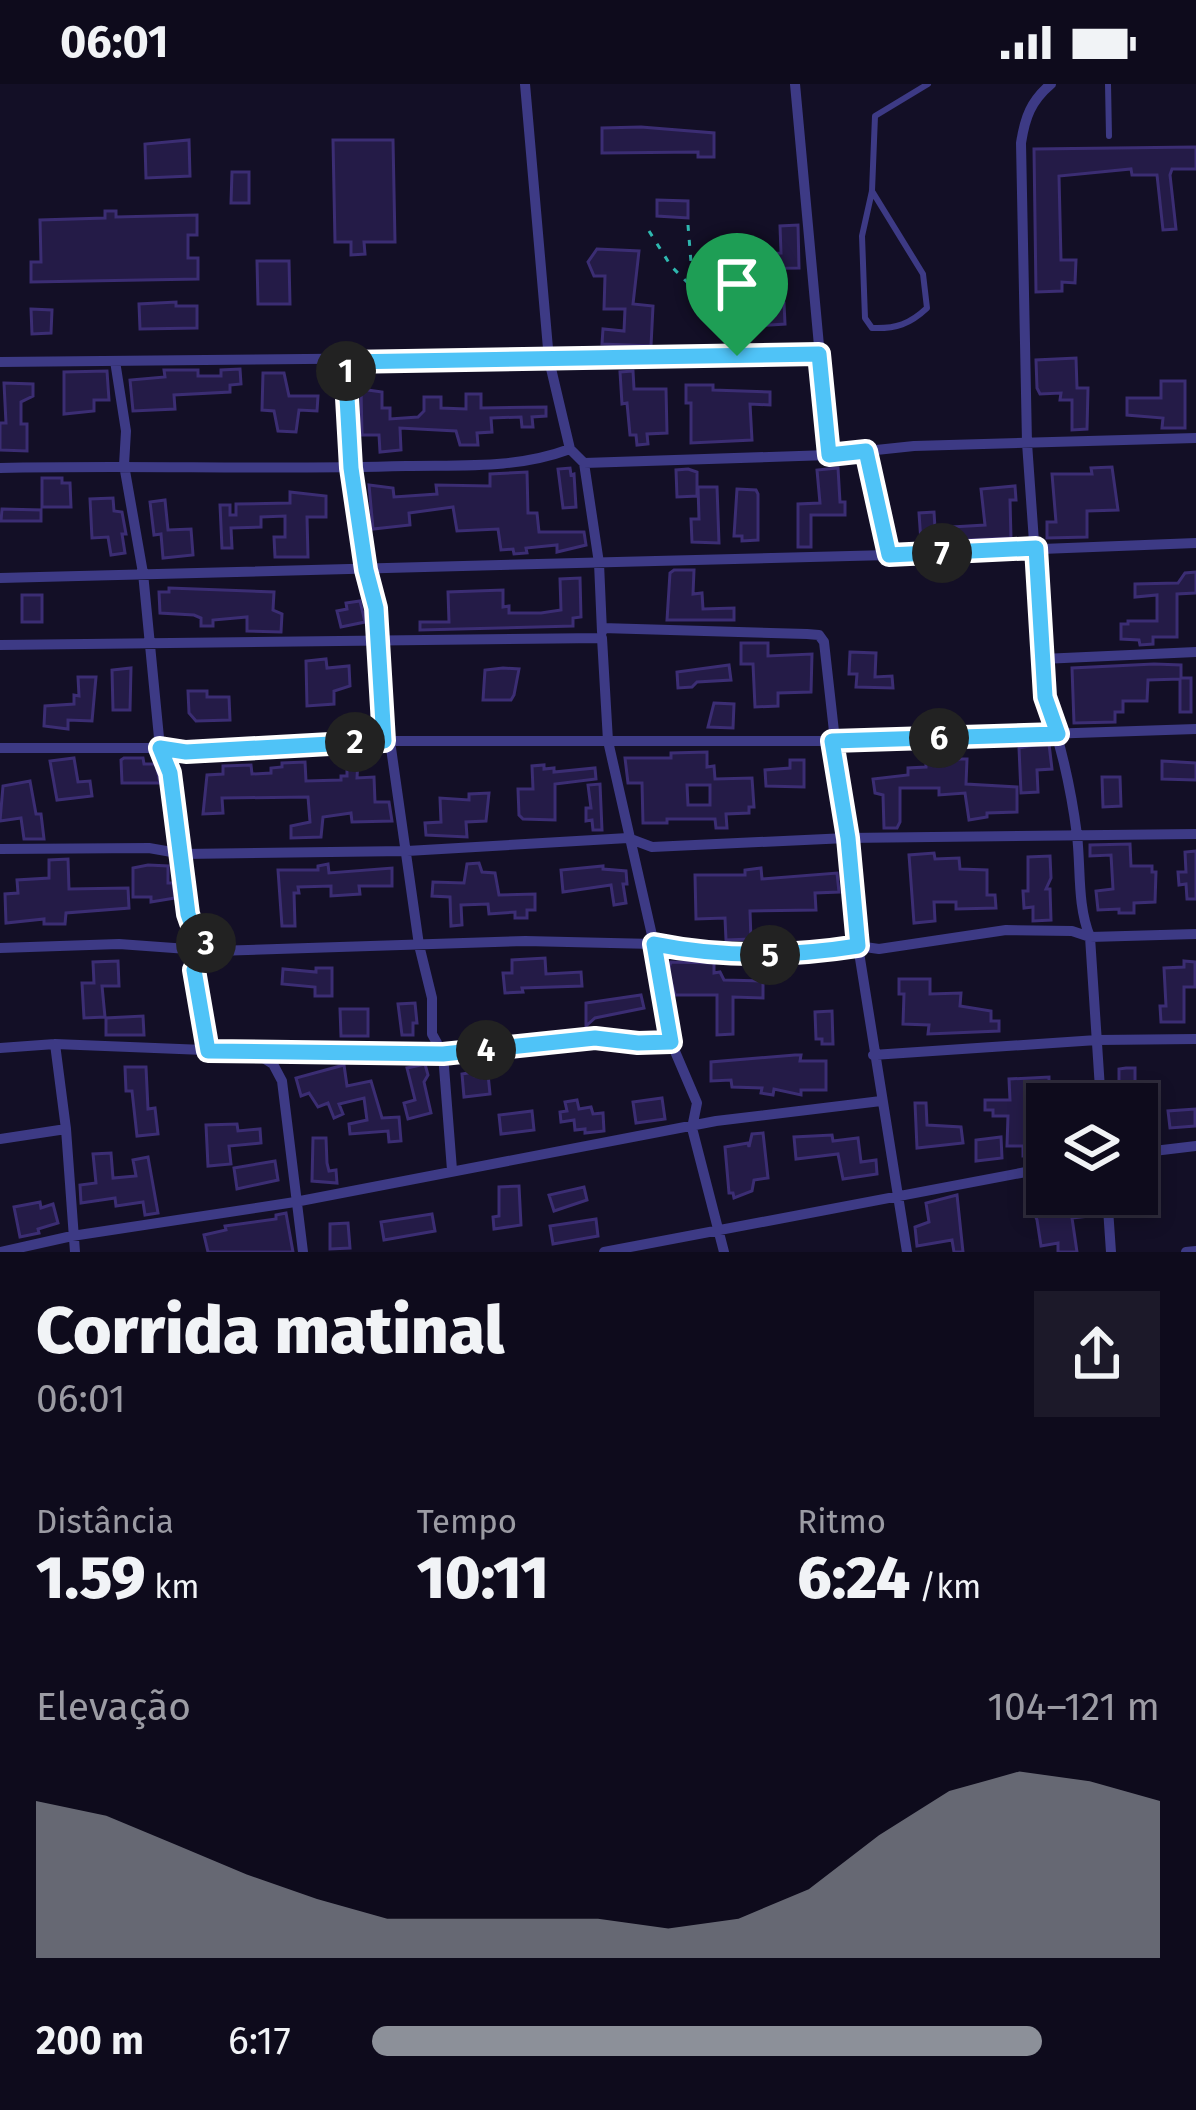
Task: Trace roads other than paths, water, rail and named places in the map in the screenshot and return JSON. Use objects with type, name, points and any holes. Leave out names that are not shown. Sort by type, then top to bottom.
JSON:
[{"type":"street","points":[[525,84],[549,360],[570,449],[584,463],[598,563],[608,741],[671,1042],[697,1103],[692,1128],[724,1252]]},
{"type":"street","points":[[795,84],[829,455]]},
{"type":"street","points":[[1051,84],[1035,98],[1021,143],[1027,443],[1045,697],[1058,734],[1077,835],[1083,920],[1090,937],[1100,1083]]},
{"type":"street","points":[[0,362],[819,354]]},
{"type":"street","points":[[115,361],[160,748],[170,773],[188,914],[195,934],[215,951]]},
{"type":"street","points":[[345,362],[351,468],[376,608],[384,741],[391,748],[419,945],[432,998],[432,1034],[443,1054],[452,1170]]},
{"type":"street","points":[[584,463],[1196,438]]},
{"type":"street","points":[[0,468],[351,468],[534,462],[570,449]]},
{"type":"street","points":[[866,451],[889,555]]},
{"type":"street","points":[[0,578],[889,555],[1196,542]]},
{"type":"street","points":[[0,645],[376,643],[602,633],[819,635],[824,642],[832,741],[873,1055],[907,1252]]},
{"type":"street","points":[[1042,659],[1196,652]]},
{"type":"street","points":[[0,748],[186,752],[384,741],[832,741],[1196,729]]},
{"type":"street","points":[[0,849],[148,848],[183,854],[407,851],[628,838],[652,847],[848,838],[1196,834]]},
{"type":"street","points":[[0,948],[119,944],[215,951],[525,941],[654,944],[692,952],[792,956],[1006,930],[1072,931],[1090,937],[1196,934]]},
{"type":"street","points":[[208,1051],[194,970],[215,951]]},
{"type":"street","points":[[0,1048],[55,1044],[443,1054],[595,1038],[671,1042]]},
{"type":"street","points":[[873,1055],[1097,1040],[1196,1039]]},
{"type":"street","points":[[55,1044],[76,1252]]},
{"type":"street","points":[[254,1052],[273,1064],[282,1081],[303,1252]]},
{"type":"street","points":[[1,1252],[72,1236],[295,1202],[716,1120],[880,1101]]},
{"type":"street","points":[[0,1139],[67,1129]]},
{"type":"street","points":[[1158,1150],[1196,1145]]},
{"type":"street","points":[[604,1252],[1026,1172]]},
{"type":"street","points":[[1108,1215],[1111,1252]]},
{"type":"street","points":[[1186,1252],[1196,1251]]},
{"type":"lane","points":[[872,191],[923,274],[927,308],[914,320],[892,329],[872,328],[865,318],[862,236],[872,191],[875,116],[928,84]]},
{"type":"lane","points":[[1108,84],[1109,136]]}]
